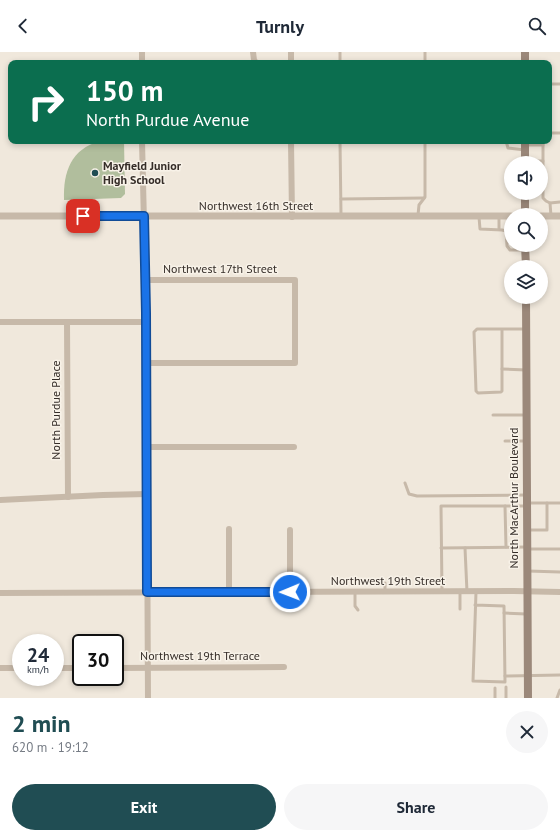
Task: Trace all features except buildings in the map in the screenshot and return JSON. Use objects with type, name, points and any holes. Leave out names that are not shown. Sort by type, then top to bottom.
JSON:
[{"type":"main road","points":[[525,145],[525,156]]},
{"type":"main road","name":"North MacArthur Boulevard","points":[[526,304],[528,698]]},
{"type":"street","points":[[142,144],[146,280],[148,698]]},
{"type":"street","points":[[291,144],[292,217]]},
{"type":"street","name":"Northwest 16th Street","points":[[0,216],[504,216]]},
{"type":"street","points":[[551,216],[560,216]]},
{"type":"street","name":"Northwest 17th Street","points":[[146,280],[295,280],[295,363],[146,363]]},
{"type":"street","points":[[0,322],[146,322]]},
{"type":"street","name":"North Purdue Place","points":[[67,322],[68,497]]},
{"type":"street","points":[[147,446],[294,447]]},
{"type":"street","points":[[0,500],[147,494]]},
{"type":"street","points":[[229,529],[229,593]]},
{"type":"street","points":[[290,530],[290,592]]},
{"type":"street","name":"Northwest 19th Street","points":[[0,593],[560,592]]},
{"type":"street","name":"Northwest 19th Terrace","points":[[124,668],[284,667]]},
{"type":"street","points":[[0,668],[12,668]]},
{"type":"lane","points":[[340,144],[341,217]]},
{"type":"lane","points":[[418,217],[419,205],[424,198],[425,144]]},
{"type":"lane","points":[[507,144],[508,148],[525,145],[543,145],[543,156]]},
{"type":"lane","points":[[341,199],[424,198]]},
{"type":"lane","points":[[545,200],[550,202],[560,202]]},
{"type":"lane","points":[[550,202],[551,216]]},
{"type":"lane","points":[[479,216],[480,228],[504,231]]},
{"type":"lane","points":[[499,230],[500,216]]},
{"type":"lane","points":[[502,329],[502,391],[478,393],[476,391],[474,332],[477,329],[502,329],[526,329]]},
{"type":"lane","points":[[502,369],[526,370]]},
{"type":"lane","points":[[494,415],[526,415]]},
{"type":"lane","points":[[505,442],[526,441]]},
{"type":"lane","points":[[406,483],[409,494],[417,496],[560,503]]},
{"type":"lane","points":[[442,592],[441,506],[505,506],[526,501]]},
{"type":"lane","points":[[526,530],[547,530],[547,503]]},
{"type":"lane","points":[[505,506],[506,548]]},
{"type":"lane","points":[[441,548],[560,549]]},
{"type":"lane","points":[[460,609],[464,592],[466,548]]},
{"type":"lane","points":[[527,572],[560,572]]},
{"type":"lane","points":[[385,583],[385,592]]},
{"type":"lane","points":[[355,592],[355,606],[358,610]]},
{"type":"lane","points":[[475,605],[504,606],[505,682],[474,681],[475,605],[476,592]]},
{"type":"lane","points":[[504,613],[527,614]]},
{"type":"lane","points":[[505,676],[560,675]]},
{"type":"lane","points":[[506,687],[506,698]]},
{"type":"lane","points":[[495,688],[495,698]]},
{"type":"lane","points":[[557,698],[560,690]]},
{"type":"green space","points":[[124,144],[125,194],[121,198],[64,200],[67,171],[76,156],[90,145]]},
{"type":"place","name":"Mayfield Junior High School","points":[[95,173]]},
{"type":"route","points":[[83,216],[144,216],[146,313],[147,592],[290,592]]}]
